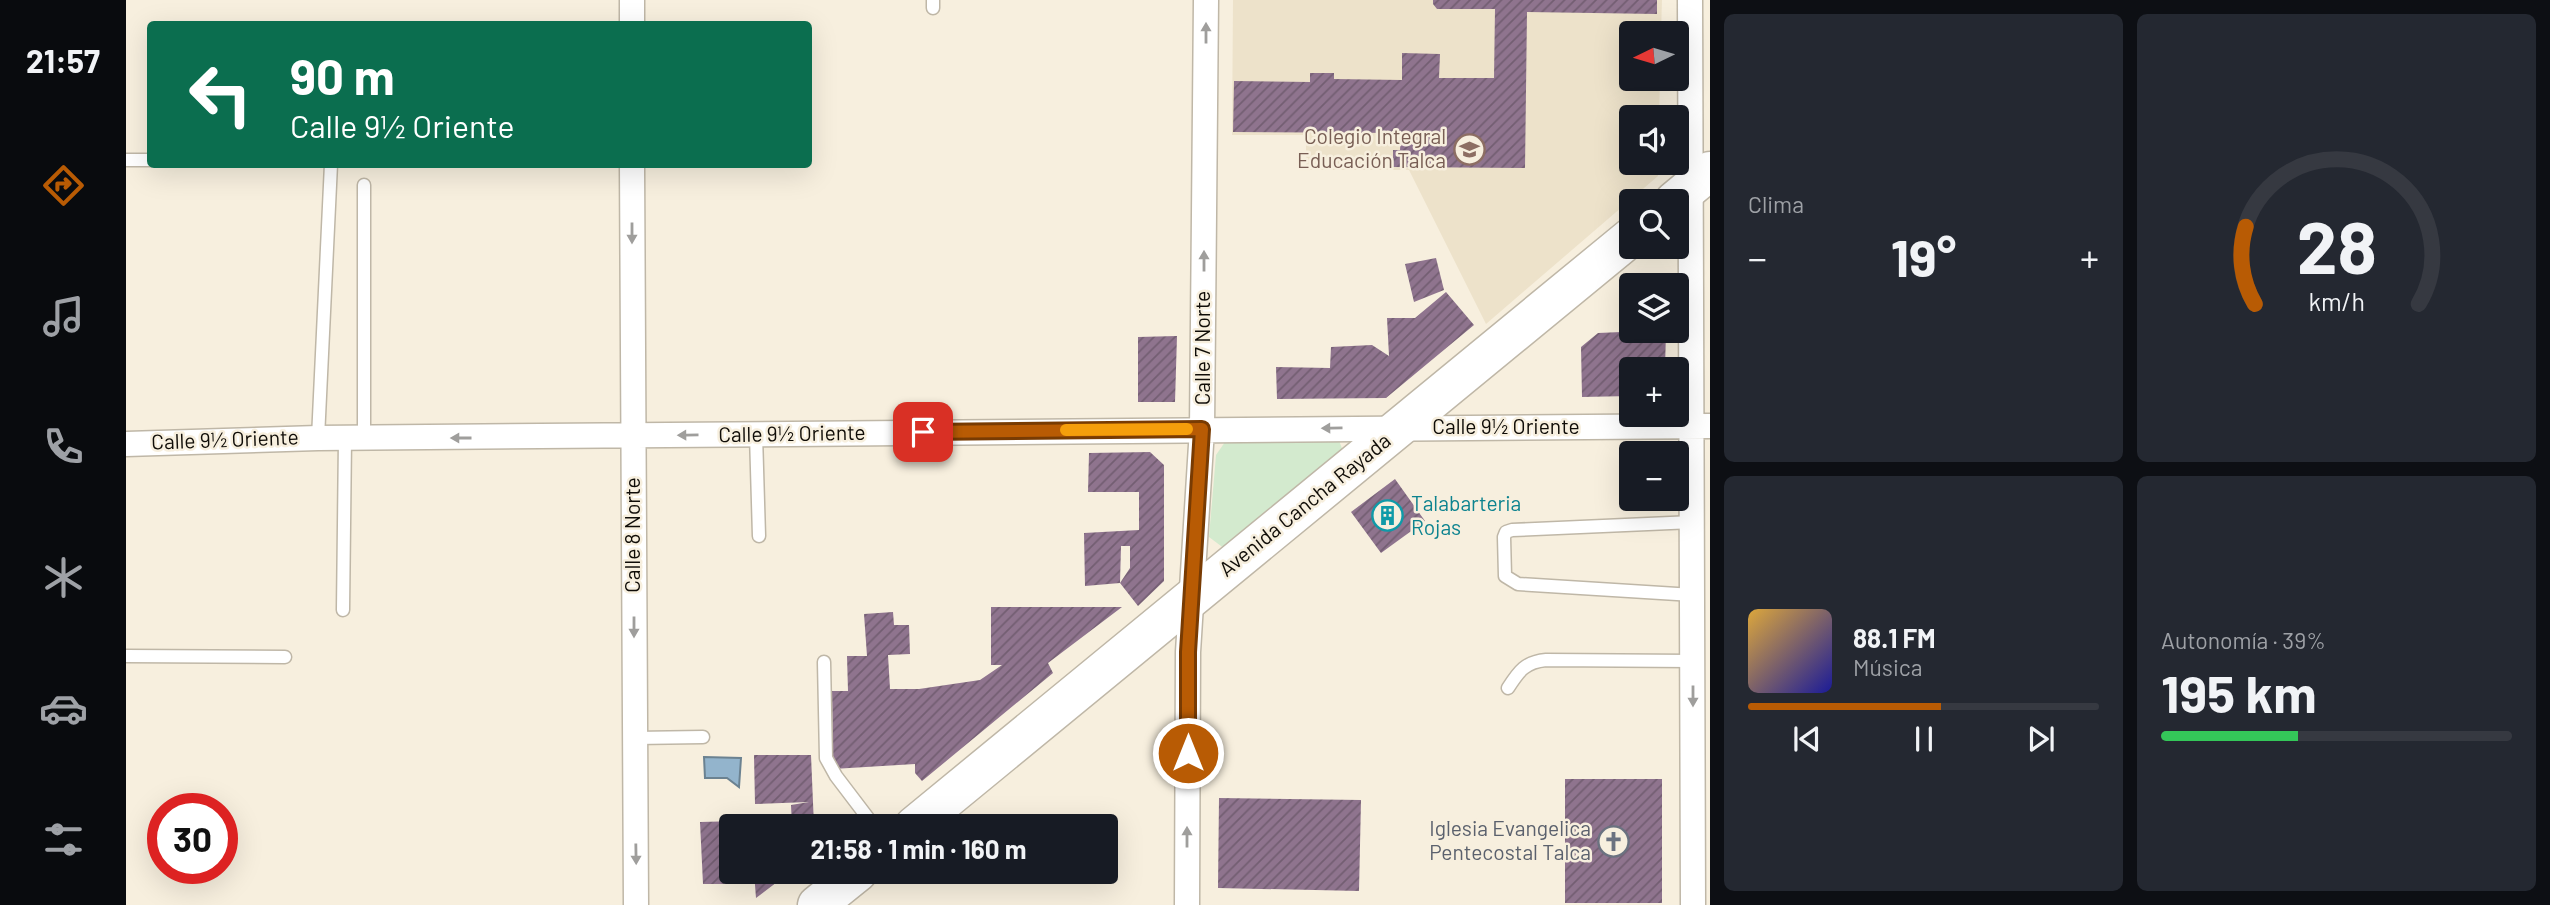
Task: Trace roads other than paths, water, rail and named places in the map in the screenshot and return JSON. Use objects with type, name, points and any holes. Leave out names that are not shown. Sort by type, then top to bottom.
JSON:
[{"type":"main road","name":"Avenida Cancha Rayada","points":[[929,814],[1619,247]]},
{"type":"main road","points":[[817,905],[843,884]]},
{"type":"street","points":[[632,0],[632,21]]},
{"type":"street","name":"Calle 7 Norte","points":[[1187,905],[1188,652],[1202,429],[1206,0]]},
{"type":"street","points":[[1690,0],[1692,186],[1701,426],[1692,522],[1693,905]]},
{"type":"street","name":"Calle 8 Norte","points":[[632,168],[636,905]]},
{"type":"street","name":"Calle 9½ Oriente","points":[[126,443],[318,438],[1701,426]]},
{"type":"lane","points":[[126,160],[147,160]]},
{"type":"lane","points":[[318,438],[331,168]]},
{"type":"lane","points":[[343,610],[354,438],[364,186]]},
{"type":"lane","points":[[756,435],[759,536]]},
{"type":"lane","points":[[1692,522],[1512,530],[1506,532],[1504,537],[1505,576],[1518,584],[1693,595]]},
{"type":"lane","points":[[126,656],[285,657]]},
{"type":"lane","points":[[1508,688],[1521,668],[1530,662],[1693,661]]},
{"type":"lane","points":[[824,662],[826,758],[865,814]]},
{"type":"lane","points":[[635,738],[703,737]]},
{"type":"water","points":[[704,757],[741,758],[739,787],[727,778],[705,778]]},
{"type":"place","name":"Colegio Integral Educación Talca","points":[[1469,149]]},
{"type":"place","name":"Talabarteria Rojas","points":[[1388,516]]},
{"type":"place","name":"Iglesia Evangelica Pentecostal Talca","points":[[1614,841]]}]
